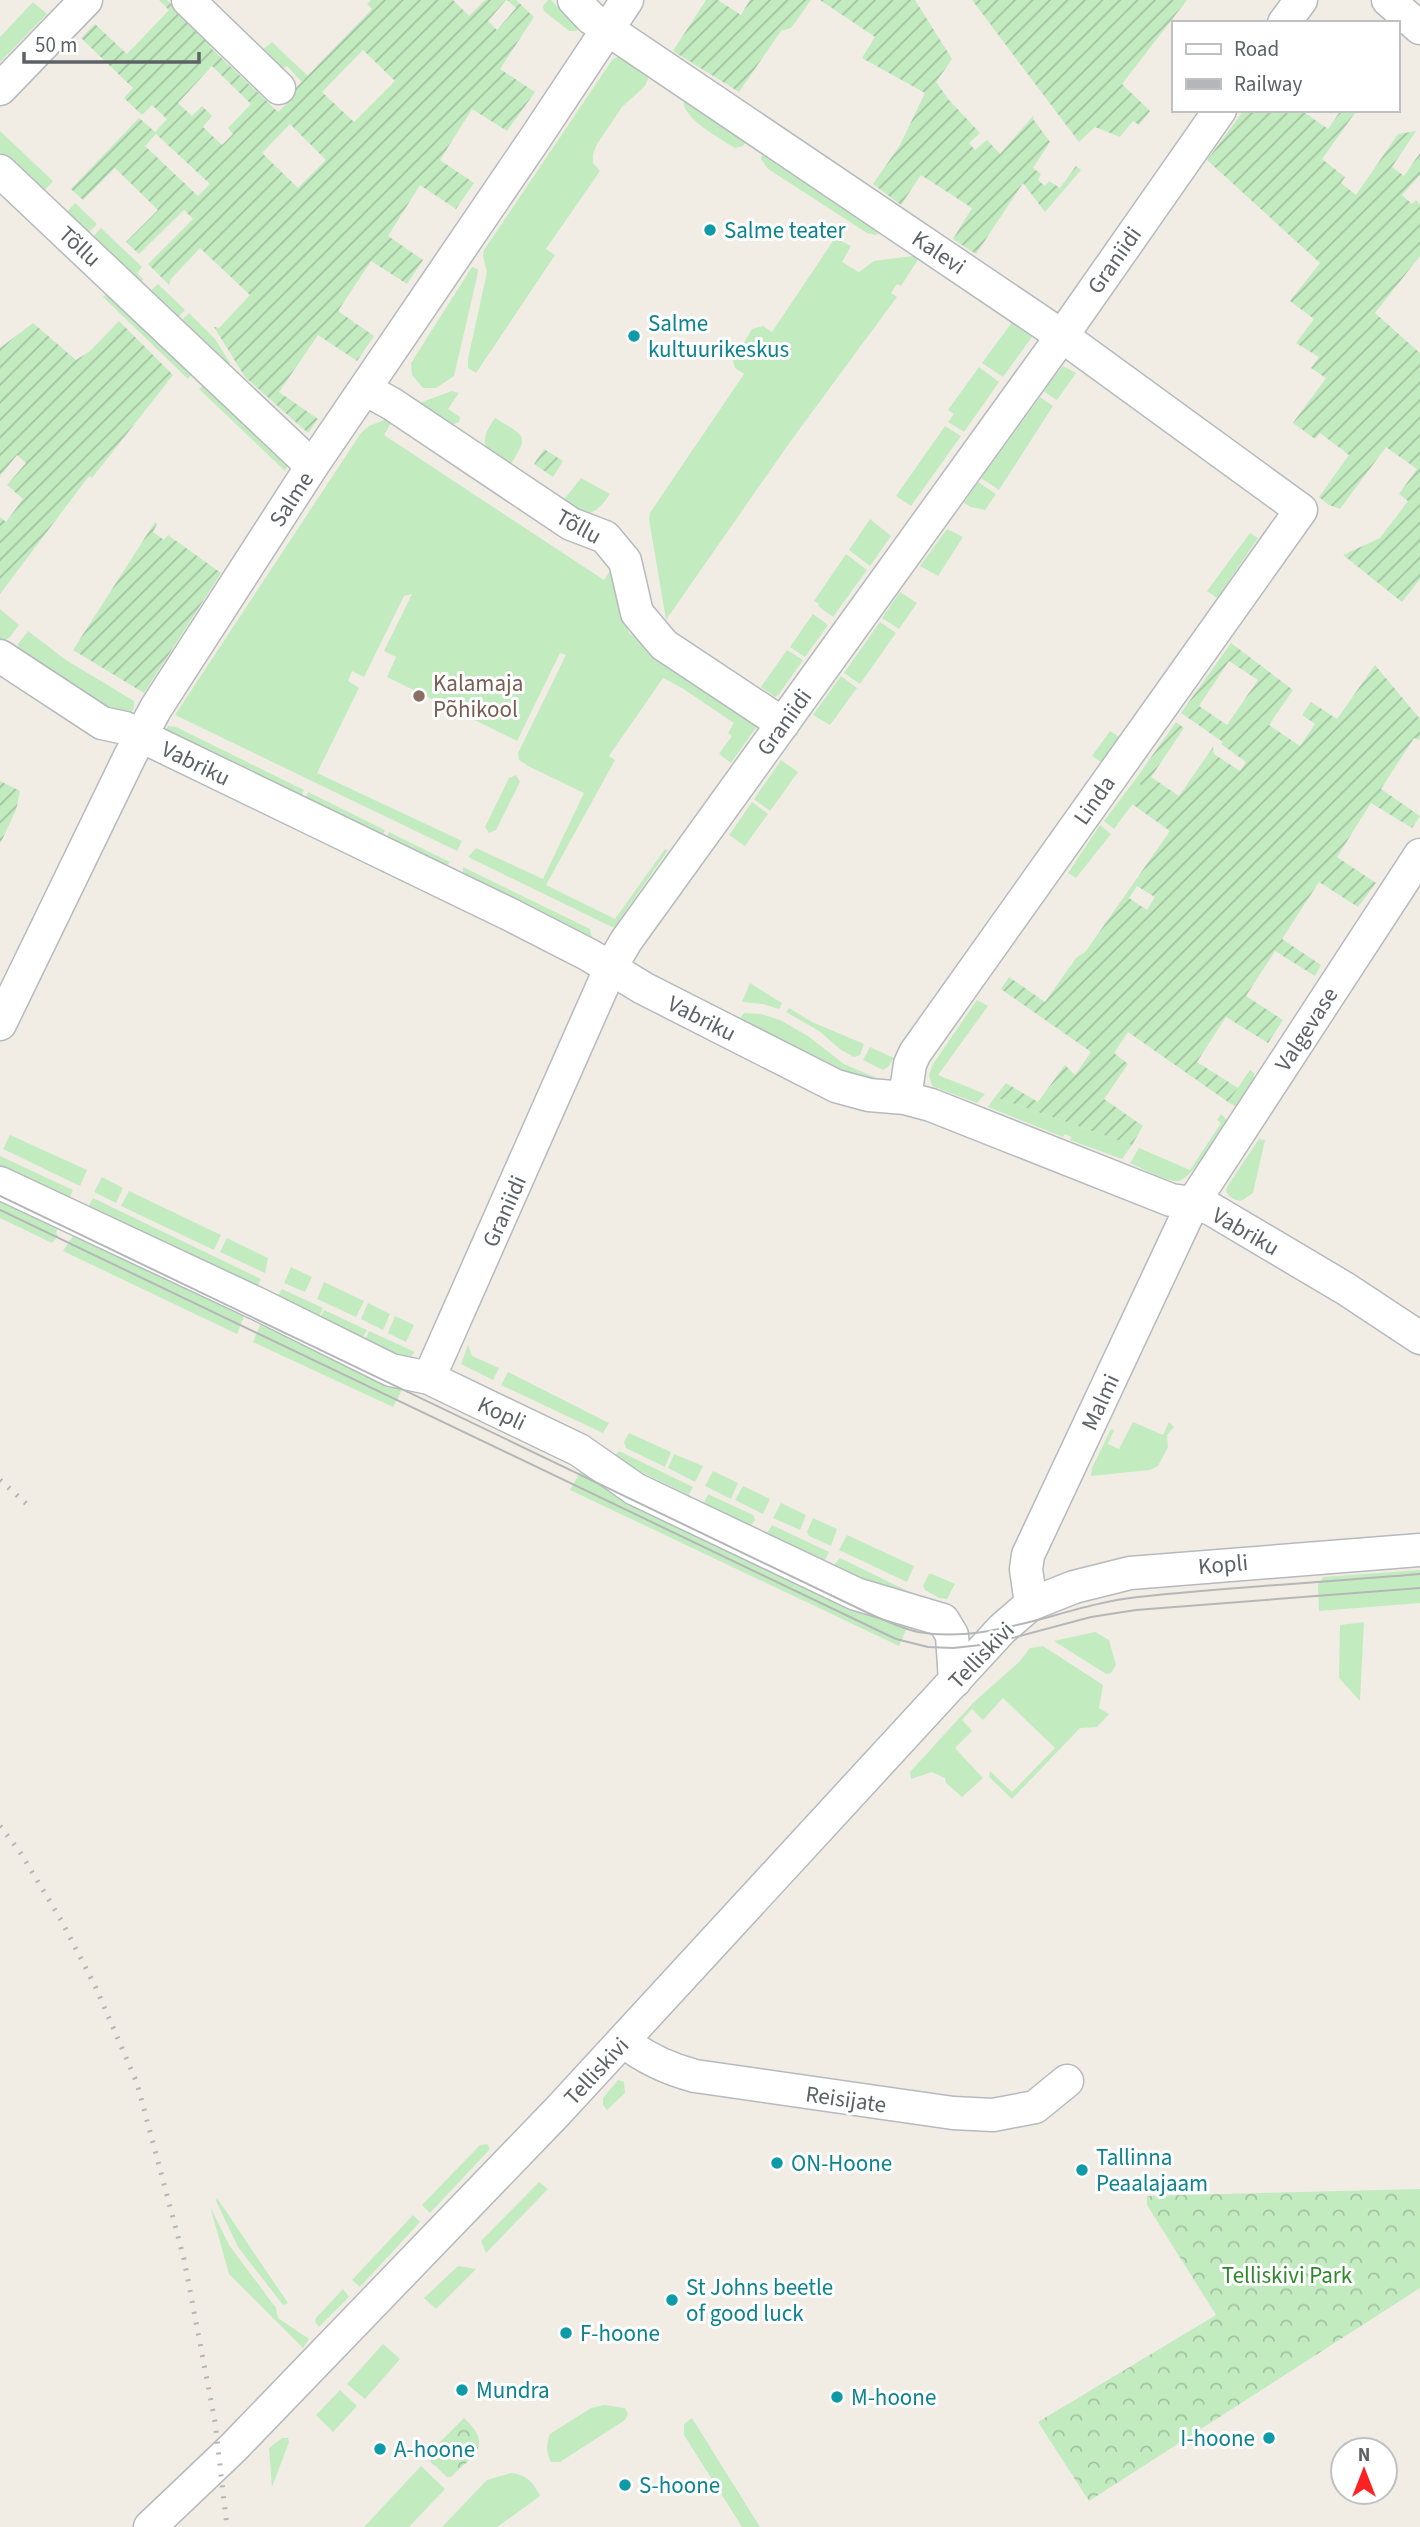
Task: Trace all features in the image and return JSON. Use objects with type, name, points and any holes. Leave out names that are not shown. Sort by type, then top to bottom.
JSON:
[{"type":"street","points":[[0,89],[86,0]]},
{"type":"street","points":[[188,0],[279,88]]},
{"type":"street","name":"Kalevi","points":[[573,0],[591,18],[1062,336],[1301,510]]},
{"type":"street","name":"Salme","points":[[0,1024],[156,708],[312,466],[627,0]]},
{"type":"street","points":[[1285,21],[1301,0]]},
{"type":"street","points":[[1388,0],[1420,28]]},
{"type":"street","name":"Graniidi","points":[[429,1378],[611,967],[626,941],[1062,336],[1219,112]]},
{"type":"street","name":"Tõllu","points":[[0,171],[312,466]]},
{"type":"street","name":"Tõllu","points":[[365,389],[392,404],[571,524],[605,537],[625,561],[636,613],[664,645],[783,724]]},
{"type":"street","name":"Linda","points":[[905,1098],[910,1064],[915,1053],[1301,510]]},
{"type":"street","name":"Vabriku","points":[[0,656],[102,723],[125,728],[511,915],[611,967],[643,988],[836,1086],[870,1095],[905,1098],[931,1105],[1171,1200],[1211,1209],[1346,1289],[1420,1338]]},
{"type":"street","name":"Valgevase","points":[[1193,1203],[1420,855]]},
{"type":"street","name":"Kopli","points":[[0,1183],[260,1305],[391,1370],[429,1378],[579,1450],[635,1489],[856,1594],[943,1620],[952,1635],[955,1681]]},
{"type":"street","name":"Malmi","points":[[1031,1604],[1026,1569],[1028,1555],[1193,1203]]},
{"type":"street","name":"Kopli","points":[[1031,1604],[1074,1587],[1130,1573],[1420,1549]]},
{"type":"street","name":"Telliskivi","points":[[150,2527],[243,2439],[624,2041],[1002,1629],[1031,1604]]},
{"type":"street","name":"Reisijate","points":[[624,2041],[638,2053],[666,2068],[695,2076],[953,2113],[993,2115],[1035,2107],[1067,2081]]},
{"type":"green space","points":[[159,0],[167,0],[213,43],[210,47],[278,112],[292,98],[289,95],[372,9],[367,4],[371,0],[453,0],[469,16],[485,0],[506,0],[488,21],[497,30],[516,8],[507,0],[516,0],[534,17],[500,69],[535,92],[507,131],[472,109],[440,160],[474,183],[456,209],[420,185],[388,236],[423,260],[407,284],[371,261],[338,311],[374,336],[357,361],[318,335],[279,392],[318,419],[308,433],[245,377],[214,327],[219,328],[250,295],[200,248],[171,279],[169,285],[148,264],[193,219],[184,210],[139,254],[126,242],[158,210],[115,168],[83,200],[71,189],[139,118],[155,132],[167,119],[152,105],[142,115],[124,98],[133,88],[81,38],[95,24],[127,54],[169,10]],"holes":[[[363,50],[395,81],[354,122],[322,92]],[[212,66],[251,104],[228,128],[233,134],[222,145],[203,127],[212,116],[202,106],[192,116],[178,103]],[[290,124],[326,160],[298,188],[262,153]],[[156,134],[210,184],[198,196],[145,146]]]},
{"type":"green space","points":[[548,0],[579,28],[576,31],[569,31],[544,11],[543,6]]},
{"type":"green space","points":[[706,0],[718,0],[741,15],[750,0],[811,0],[791,28],[781,31],[739,92],[673,51]]},
{"type":"green space","points":[[820,0],[915,0],[952,59],[936,82],[980,133],[969,143],[975,150],[987,140],[1000,154],[1034,115],[1033,119],[1050,142],[1033,168],[1041,174],[1038,180],[1045,186],[1049,181],[1060,188],[1076,166],[1081,170],[1045,212],[1023,183],[976,254],[953,239],[972,208],[921,175],[901,205],[873,184],[900,145],[925,93],[862,58],[875,37]]},
{"type":"green space","points":[[972,0],[1187,0],[1122,84],[1150,111],[1139,125],[1133,121],[1120,137],[1095,127],[1079,142]]},
{"type":"green space","points":[[33,2],[47,14],[0,62],[0,37]]},
{"type":"green space","points":[[272,42],[308,76],[302,82],[287,66],[280,70],[261,51]]},
{"type":"green space","points":[[620,55],[646,68],[649,77],[645,86],[622,107],[597,144],[593,163],[600,171],[546,249],[555,255],[476,373],[468,368],[468,359],[487,272],[484,250],[612,60]]},
{"type":"green space","points":[[685,98],[747,140],[743,146],[735,148],[701,126],[687,112]]},
{"type":"green space","points":[[1243,112],[1304,112],[1328,129],[1340,112],[1356,112],[1322,159],[1345,177],[1341,183],[1356,195],[1398,134],[1416,131],[1392,167],[1404,176],[1420,153],[1420,175],[1402,195],[1412,204],[1416,200],[1420,204],[1420,256],[1375,313],[1420,353],[1420,579],[1402,602],[1343,555],[1380,538],[1408,501],[1399,494],[1417,469],[1386,447],[1340,509],[1319,497],[1349,455],[1320,433],[1315,439],[1293,423],[1326,378],[1311,368],[1319,357],[1296,343],[1314,319],[1290,301],[1320,263],[1207,160]]},
{"type":"green space","points":[[0,131],[53,181],[43,192],[0,153]]},
{"type":"green space","points":[[763,152],[880,232],[876,235],[867,233],[768,169],[761,159]]},
{"type":"green space","points":[[75,203],[97,224],[86,236],[64,215]]},
{"type":"green space","points":[[101,228],[142,267],[137,273],[143,279],[139,284],[91,239]]},
{"type":"green space","points":[[835,238],[851,246],[842,262],[859,272],[874,261],[921,255],[901,286],[897,284],[891,293],[897,297],[790,442],[666,620],[650,513],[744,374],[735,368],[733,361],[752,329],[763,326],[772,332]]},
{"type":"green space","points":[[472,267],[478,269],[477,277],[454,376],[436,388],[423,388],[412,375],[411,363]]},
{"type":"green space","points":[[158,284],[185,310],[176,320],[148,293]]},
{"type":"green space","points":[[108,293],[194,372],[188,379],[103,297]]},
{"type":"green space","points":[[189,313],[215,339],[230,363],[228,367],[180,322]]},
{"type":"green space","points":[[1015,318],[1032,337],[1003,377],[982,363]]},
{"type":"green space","points":[[119,321],[173,375],[92,478],[89,476],[0,594],[0,517],[6,522],[23,499],[7,485],[26,463],[17,455],[0,476],[0,348],[33,323],[76,360],[90,351]]},
{"type":"green space","points":[[1063,366],[1076,373],[1057,400],[1043,391]]},
{"type":"green space","points":[[979,367],[999,382],[964,432],[948,422],[954,414],[948,410]]},
{"type":"green space","points":[[206,383],[291,461],[285,471],[199,389]]},
{"type":"green space","points":[[452,391],[459,393],[448,409],[460,417],[459,422],[451,425],[414,405]]},
{"type":"green space","points":[[1040,397],[1053,406],[999,490],[981,478]]},
{"type":"green space","name":"Kalamaja Põhikool","points":[[392,417],[393,420],[384,435],[604,580],[612,568],[616,573],[629,633],[762,719],[731,763],[719,754],[732,736],[728,733],[734,723],[663,678],[609,756],[615,760],[546,885],[615,919],[665,849],[668,850],[614,928],[468,857],[476,848],[543,879],[584,793],[528,766],[519,760],[518,753],[566,655],[560,653],[517,741],[387,677],[396,657],[384,651],[412,594],[404,596],[364,677],[352,671],[348,681],[359,688],[317,773],[462,841],[457,851],[175,715],[361,433],[369,426]]},
{"type":"green space","points":[[495,418],[521,437],[520,448],[509,467],[486,447],[486,435]]},
{"type":"green space","points":[[945,426],[961,436],[911,506],[896,496]]},
{"type":"green space","points":[[544,449],[563,461],[553,477],[534,464]]},
{"type":"green space","points":[[581,478],[610,494],[599,508],[589,513],[577,511],[562,502]]},
{"type":"green space","points":[[978,482],[996,494],[985,510],[964,503]]},
{"type":"green space","points":[[870,519],[891,536],[870,566],[849,550]]},
{"type":"green space","points":[[155,522],[157,524],[153,532],[164,540],[168,535],[221,573],[144,693],[73,650]]},
{"type":"green space","points":[[947,529],[963,537],[938,576],[920,566]]},
{"type":"green space","points":[[1250,533],[1258,538],[1217,598],[1207,591]]},
{"type":"green space","points":[[846,554],[867,570],[833,617],[814,601]]},
{"type":"green space","points":[[900,592],[917,603],[899,629],[882,618]]},
{"type":"green space","points":[[0,609],[19,625],[10,637],[3,641],[0,639]]},
{"type":"green space","points":[[813,614],[828,625],[805,657],[790,647]]},
{"type":"green space","points":[[880,622],[896,633],[860,684],[844,673]]},
{"type":"green space","points":[[28,631],[66,660],[134,701],[134,708],[128,718],[112,712],[19,652],[18,644]]},
{"type":"green space","points":[[1231,643],[1293,690],[1269,725],[1300,746],[1315,724],[1302,715],[1311,702],[1337,719],[1375,665],[1420,719],[1419,740],[1414,738],[1381,789],[1420,816],[1412,828],[1371,803],[1337,857],[1376,883],[1358,907],[1319,882],[1282,939],[1321,965],[1315,976],[1275,951],[1246,996],[1283,1020],[1268,1043],[1226,1017],[1197,1062],[1238,1088],[1228,1102],[1128,1032],[1114,1053],[1128,1064],[1104,1099],[1143,1126],[1132,1145],[995,1097],[1006,1083],[1038,1102],[1065,1065],[1075,1075],[1091,1052],[1001,989],[1009,977],[1045,1002],[1076,958],[1086,951],[1170,831],[1132,804],[1144,787],[1135,780],[1176,722],[1184,728],[1151,777],[1179,796],[1213,747],[1214,754],[1240,771],[1246,762],[1221,744],[1223,742],[1181,713]],"holes":[[[1229,661],[1258,680],[1227,725],[1199,706]],[[1137,886],[1155,897],[1147,910],[1129,898]]]},
{"type":"green space","points":[[787,650],[803,660],[775,697],[761,687]]},
{"type":"green space","points":[[841,676],[857,688],[830,725],[813,715]]},
{"type":"green space","points":[[168,726],[176,727],[304,790],[297,805],[163,737]]},
{"type":"green space","points":[[1110,731],[1119,737],[1101,762],[1092,756]]},
{"type":"green space","points":[[781,760],[798,772],[770,811],[754,799]]},
{"type":"green space","points":[[516,775],[520,782],[496,830],[489,833],[485,827],[509,778]]},
{"type":"green space","points":[[1135,780],[1145,787],[1114,829],[1104,821]]},
{"type":"green space","points":[[0,781],[20,791],[16,810],[0,844]]},
{"type":"green space","points":[[308,792],[385,830],[379,844],[302,806]]},
{"type":"green space","points":[[752,802],[768,814],[745,846],[729,835]]},
{"type":"green space","points":[[1100,825],[1111,834],[1076,878],[1068,873]]},
{"type":"green space","points":[[389,832],[450,862],[445,867],[383,846]]},
{"type":"green space","points":[[463,867],[590,929],[592,938],[587,946],[463,875]]},
{"type":"green space","points":[[750,983],[782,1003],[779,1009],[742,1002]]},
{"type":"green space","points":[[977,1000],[988,1006],[938,1075],[985,1094],[977,1103],[932,1086],[929,1075],[933,1064]]},
{"type":"green space","points":[[789,1008],[812,1022],[864,1044],[860,1055],[854,1057],[841,1050],[819,1031],[786,1012]]},
{"type":"green space","points":[[744,1013],[761,1014],[780,1020],[808,1036],[844,1064],[891,1084],[877,1089],[738,1021]]},
{"type":"green space","points":[[870,1047],[894,1058],[888,1067],[883,1070],[863,1060]]},
{"type":"green space","points":[[1250,1070],[1254,1073],[1254,1080],[1236,1107],[1228,1102]]},
{"type":"green space","points":[[995,1097],[1132,1145],[1122,1159],[1070,1140],[1071,1137],[1065,1134],[1063,1137],[988,1107]]},
{"type":"green space","points":[[1221,1114],[1227,1120],[1198,1164],[1184,1178],[1178,1181],[1167,1179],[1130,1163],[1139,1148],[1190,1170],[1221,1123],[1217,1120]]},
{"type":"green space","points":[[10,1135],[87,1170],[80,1186],[3,1149]]},
{"type":"green space","points":[[1259,1139],[1265,1140],[1253,1193],[1241,1201],[1234,1199],[1226,1191],[1227,1187]]},
{"type":"green space","points":[[0,1156],[73,1190],[69,1199],[0,1167]]},
{"type":"green space","points":[[102,1177],[123,1188],[116,1203],[94,1192]]},
{"type":"green space","points":[[0,1191],[59,1226],[56,1233],[58,1236],[52,1243],[0,1218]]},
{"type":"green space","points":[[129,1191],[221,1235],[214,1250],[121,1206]]},
{"type":"green space","points":[[93,1198],[261,1279],[257,1287],[88,1207]]},
{"type":"green space","points":[[78,1228],[247,1309],[237,1334],[63,1251]]},
{"type":"green space","points":[[227,1238],[268,1258],[265,1273],[220,1252]]},
{"type":"green space","points":[[291,1267],[312,1277],[305,1292],[284,1283]]},
{"type":"green space","points":[[324,1282],[364,1301],[356,1317],[317,1299]]},
{"type":"green space","points":[[282,1289],[323,1308],[319,1317],[277,1297]]},
{"type":"green space","points":[[368,1303],[390,1314],[383,1330],[361,1319]]},
{"type":"green space","points":[[324,1310],[367,1330],[363,1337],[320,1317]]},
{"type":"green space","points":[[395,1316],[414,1325],[406,1342],[388,1333]]},
{"type":"green space","points":[[268,1319],[403,1388],[393,1407],[253,1342],[260,1325]]},
{"type":"green space","points":[[369,1331],[415,1352],[411,1356],[401,1356],[365,1340]]},
{"type":"green space","points":[[468,1345],[472,1356],[499,1368],[493,1380],[461,1364]]},
{"type":"green space","points":[[508,1372],[609,1423],[603,1433],[501,1385]]},
{"type":"green space","points":[[1133,1422],[1163,1435],[1169,1422],[1174,1427],[1167,1435],[1168,1447],[1158,1466],[1150,1470],[1091,1476],[1092,1468],[1111,1429],[1114,1430],[1108,1444],[1119,1449]]},
{"type":"green space","points":[[629,1433],[671,1452],[665,1467],[626,1448],[624,1442]]},
{"type":"green space","points":[[619,1451],[693,1487],[689,1495],[612,1458]]},
{"type":"green space","points":[[674,1454],[703,1466],[695,1482],[668,1468]]},
{"type":"green space","points":[[582,1459],[908,1625],[899,1646],[570,1490],[580,1472],[576,1469]]},
{"type":"green space","points":[[713,1471],[738,1483],[731,1499],[705,1486]]},
{"type":"green space","points":[[743,1486],[770,1499],[763,1514],[735,1500]]},
{"type":"green space","points":[[708,1494],[753,1515],[755,1520],[751,1525],[704,1503]]},
{"type":"green space","points":[[781,1503],[806,1515],[800,1530],[773,1518]]},
{"type":"green space","points":[[813,1518],[837,1529],[831,1546],[809,1536],[807,1532]]},
{"type":"green space","points":[[772,1525],[829,1552],[825,1560],[767,1533]]},
{"type":"green space","points":[[847,1535],[914,1566],[907,1582],[839,1550]]},
{"type":"green space","points":[[840,1558],[920,1597],[920,1601],[838,1579],[834,1565]]},
{"type":"green space","points":[[1420,1570],[1420,1603],[1319,1611],[1318,1585],[1323,1577]]},
{"type":"green space","points":[[929,1574],[955,1584],[947,1599],[939,1598],[925,1590],[923,1586]]},
{"type":"green space","points":[[1364,1622],[1360,1701],[1339,1678],[1340,1625]]},
{"type":"green space","points":[[1095,1632],[1109,1640],[1116,1665],[1111,1673],[1106,1674],[1054,1641]]},
{"type":"green space","points":[[1043,1646],[1103,1685],[1099,1708],[1109,1714],[1097,1727],[1080,1728],[1012,1799],[989,1777],[990,1771],[1012,1792],[1055,1748],[1003,1698],[983,1720],[972,1709],[962,1720],[972,1731],[955,1748],[983,1778],[962,1797],[946,1783],[945,1778],[932,1772],[911,1779],[910,1772],[974,1702],[1019,1662],[1030,1648]]},
{"type":"green space","points":[[618,2080],[624,2082],[625,2093],[607,2110],[603,2105],[603,2098]]},
{"type":"green space","points":[[487,2144],[490,2149],[430,2213],[422,2205],[480,2145]]},
{"type":"green space","points":[[539,2182],[548,2189],[486,2253],[481,2241]]},
{"type":"green space","name":"Telliskivi Park","points":[[1420,2189],[1420,2288],[1089,2501],[1038,2422],[1216,2315],[1147,2205],[1147,2196]]},
{"type":"green space","points":[[217,2198],[288,2303],[283,2305],[238,2247],[216,2201]]},
{"type":"green space","points":[[210,2206],[229,2245],[276,2308],[278,2318],[309,2339],[303,2348],[229,2274]]},
{"type":"green space","points":[[413,2215],[420,2222],[360,2287],[352,2280]]},
{"type":"green space","points":[[458,2266],[476,2269],[436,2309],[424,2298]]},
{"type":"green space","points":[[343,2289],[349,2297],[319,2327],[315,2322],[316,2318]]},
{"type":"green space","points":[[383,2344],[400,2359],[365,2399],[347,2384]]},
{"type":"green space","points":[[340,2390],[357,2406],[333,2432],[316,2415]]},
{"type":"green space","points":[[604,2405],[625,2408],[628,2414],[625,2420],[560,2462],[551,2462],[547,2448],[550,2434],[591,2408]]},
{"type":"green space","points":[[464,2418],[478,2436],[479,2443],[473,2456],[451,2477],[447,2477],[429,2460],[429,2453]]},
{"type":"green space","points":[[692,2418],[760,2527],[742,2527],[684,2435],[684,2424]]},
{"type":"green space","points":[[282,2438],[288,2438],[289,2442],[272,2487],[269,2448]]},
{"type":"green space","points":[[421,2466],[445,2489],[409,2527],[364,2527]]},
{"type":"green space","points":[[511,2473],[522,2475],[529,2480],[539,2497],[497,2527],[442,2527],[487,2480]]},
{"type":"tram line","points":[[0,1196],[868,1613],[918,1632],[946,1635],[1001,1629],[1110,1601],[1138,1597],[1420,1574]]},
{"type":"tram line","points":[[0,1210],[896,1639],[928,1647],[953,1648],[990,1644],[1091,1617],[1136,1610],[1420,1588]]},
{"type":"railway","points":[[0,1480],[31,1508]]},
{"type":"railway","points":[[0,1826],[20,1852],[61,1920],[96,1988],[137,2083],[184,2259],[215,2422],[227,2527]]},
{"type":"place","name":"Salme teater","points":[[710,230]]},
{"type":"place","name":"Salme kultuurikeskus","points":[[634,336]]},
{"type":"place","name":"Kalamaja Põhikool","points":[[419,696]]},
{"type":"place","name":"ON-Hoone","points":[[777,2163]]},
{"type":"place","name":"Tallinna Peaalajaam","points":[[1082,2170]]},
{"type":"place","name":"St Johns beetle of good luck","points":[[672,2300]]},
{"type":"place","name":"F-hoone","points":[[566,2333]]},
{"type":"place","name":"Mundra","points":[[462,2390]]},
{"type":"place","name":"M-hoone","points":[[837,2397]]},
{"type":"place","name":"I-hoone","points":[[1269,2438]]},
{"type":"place","name":"A-hoone","points":[[380,2449]]},
{"type":"place","name":"S-hoone","points":[[625,2485]]}]
